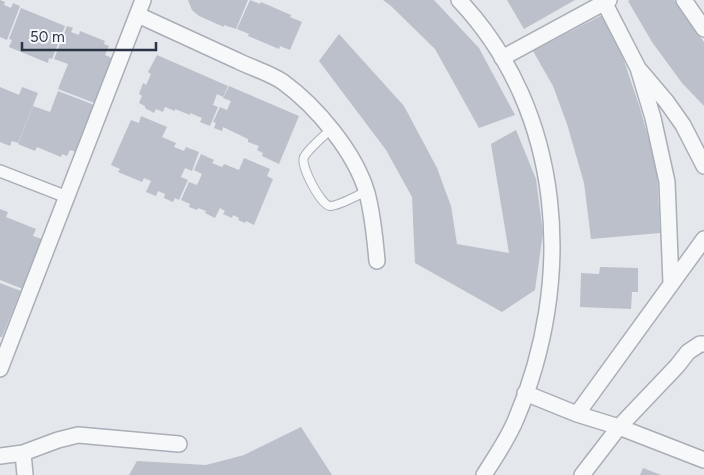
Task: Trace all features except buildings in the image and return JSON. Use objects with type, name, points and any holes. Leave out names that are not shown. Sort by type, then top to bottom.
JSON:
[{"type":"street","points":[[0,370],[144,0]]},
{"type":"street","points":[[459,0],[482,28],[502,58],[533,122],[544,162],[550,203],[552,239],[550,284],[545,323],[535,363],[516,420],[484,475]]},
{"type":"street","points":[[684,0],[704,29]]},
{"type":"street","points":[[502,58],[605,1],[638,68],[653,118],[667,182],[671,283]]},
{"type":"street","points":[[138,15],[282,82],[310,106],[331,129],[357,170],[367,192],[373,218],[377,261]]},
{"type":"street","points":[[638,68],[666,101],[683,126],[704,166]]},
{"type":"street","points":[[0,171],[67,197]]},
{"type":"street","points":[[577,414],[704,239]]},
{"type":"street","points":[[582,475],[620,427],[688,352],[700,344],[704,344]]},
{"type":"street","points":[[525,393],[704,460]]},
{"type":"street","points":[[0,456],[23,453],[78,435],[179,444]]},
{"type":"street","points":[[23,453],[24,475]]},
{"type":"lane","points":[[331,129],[306,154],[303,162],[305,170],[321,199],[325,204],[333,206],[367,192]]}]
